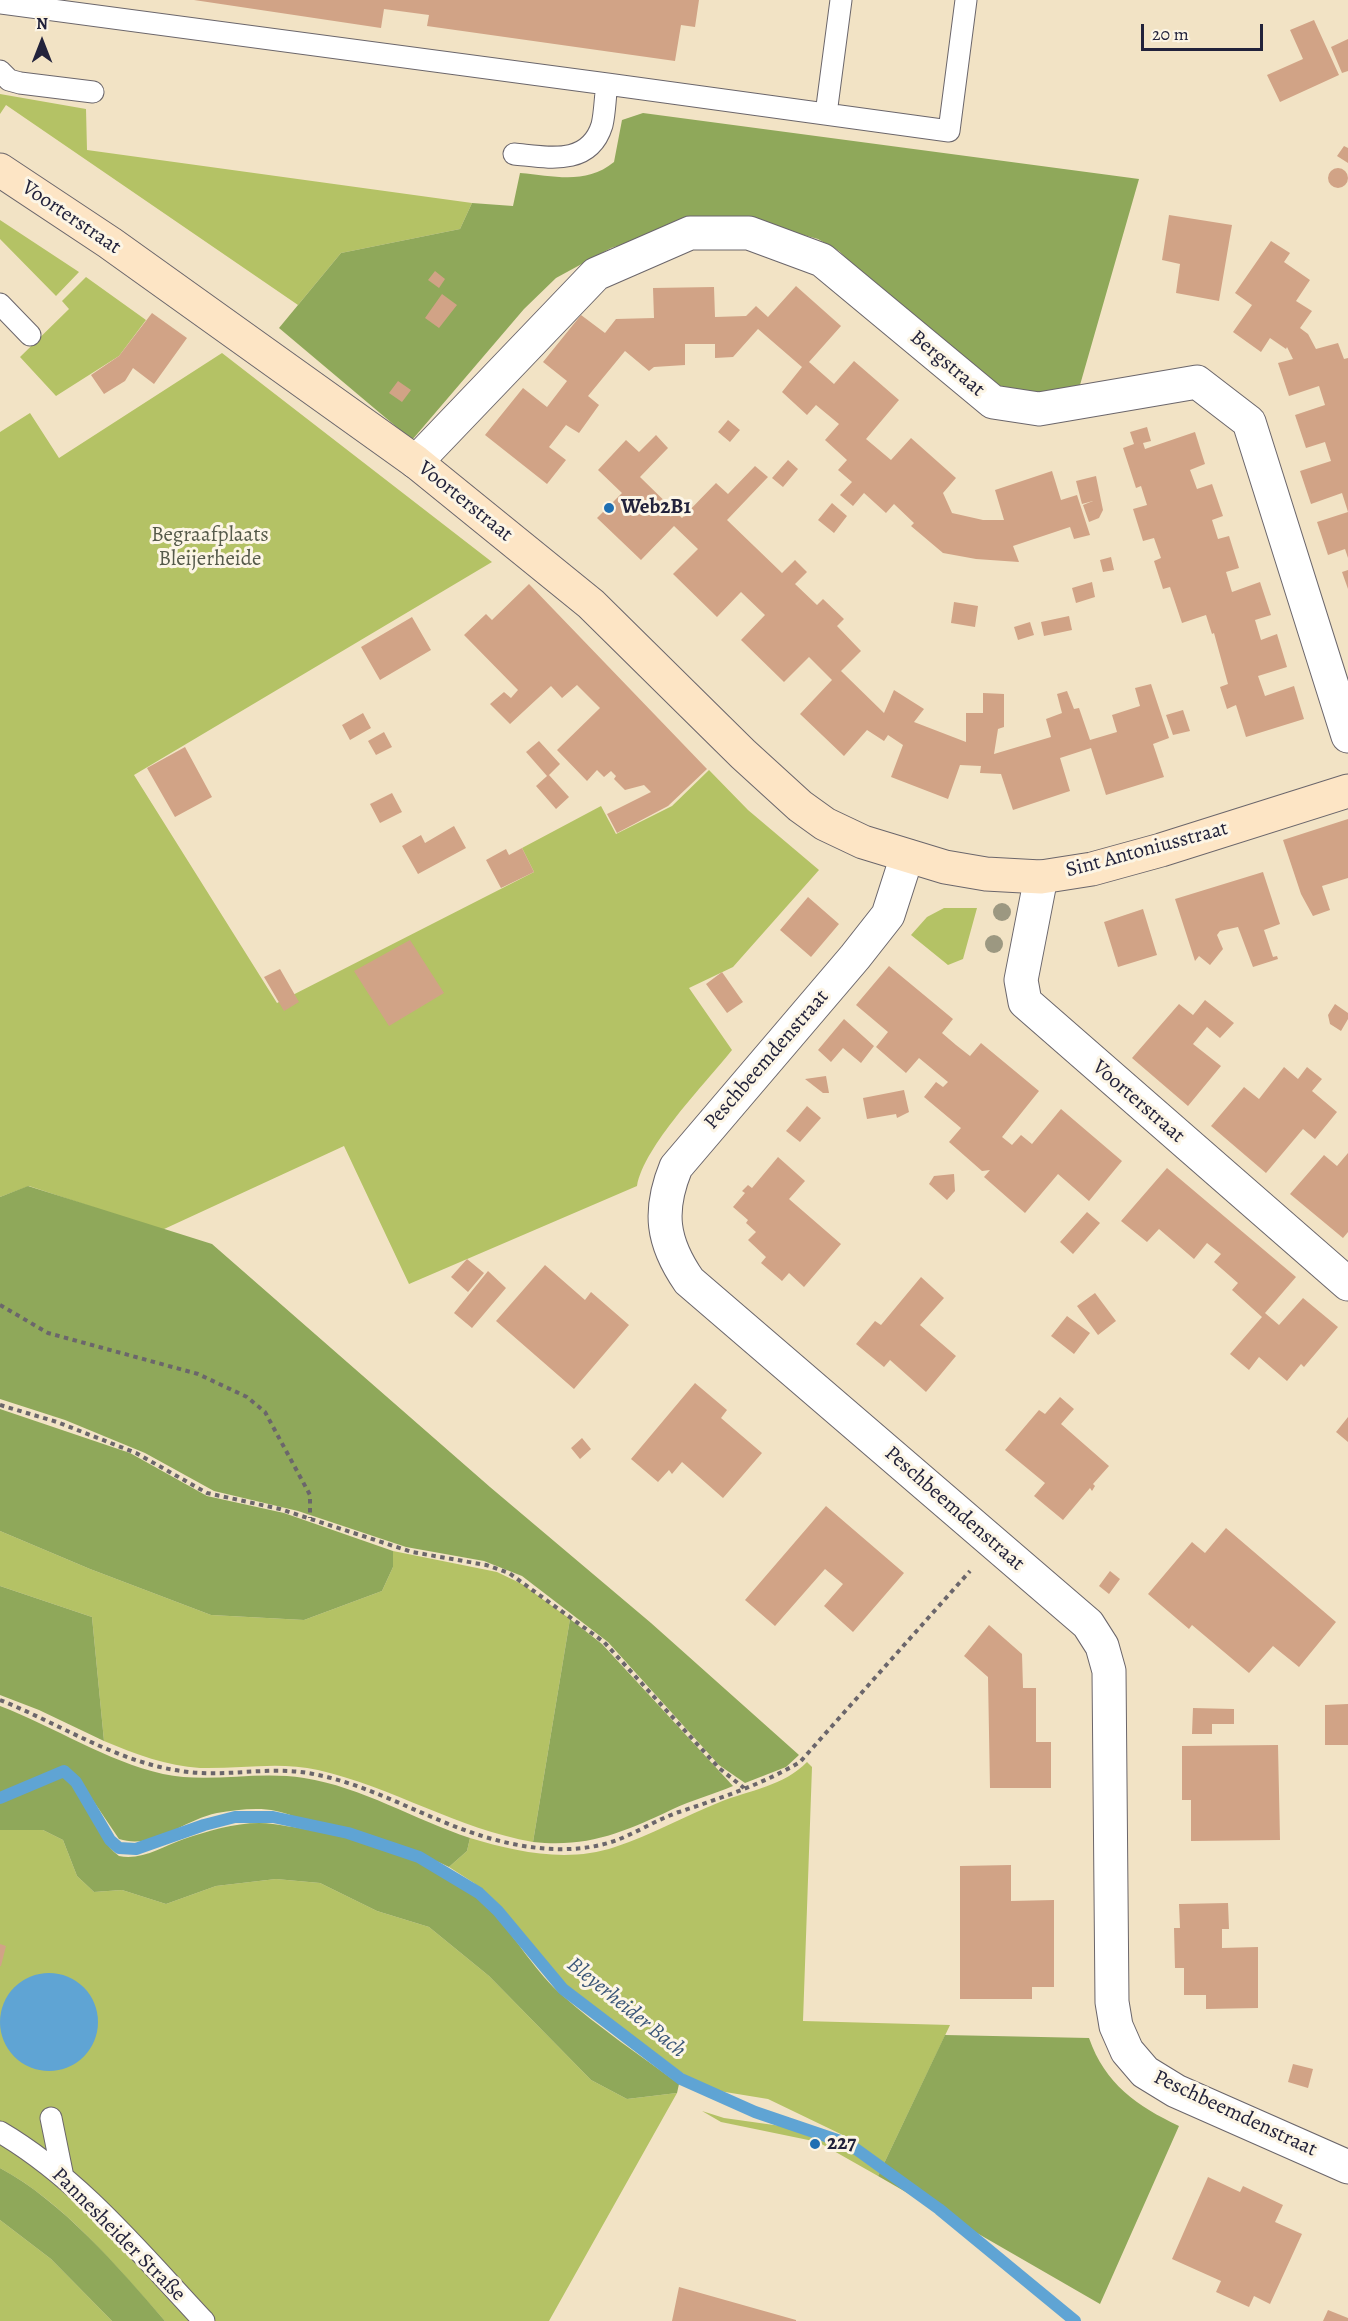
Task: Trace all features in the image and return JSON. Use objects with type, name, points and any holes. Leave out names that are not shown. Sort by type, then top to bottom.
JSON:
[{"type":"street","name":"Voorterstraat","points":[[0,170],[110,243],[416,462],[591,604],[743,754],[801,806],[825,824],[863,842],[907,856]]},
{"type":"street","name":"Bergstraat","points":[[416,462],[596,274],[690,233],[749,233],[822,260],[993,402],[1040,408],[1197,382],[1249,422],[1348,736]]},
{"type":"street","name":"Sint Antoniusstraat","points":[[907,856],[945,867],[986,874],[1041,877],[1092,869],[1161,850],[1348,791]]},
{"type":"street","name":"Peschbeemdenstraat","points":[[907,856],[888,915],[676,1167],[668,1186],[665,1224],[669,1246],[689,1281],[1088,1624],[1102,1646],[1109,1671],[1112,2001],[1116,2026],[1127,2051],[1145,2072],[1176,2091],[1348,2167]]},
{"type":"street","name":"Voorterstraat","points":[[1041,877],[1021,980],[1025,1002],[1348,1284]]},
{"type":"lane","points":[[826,114],[841,0]]},
{"type":"lane","points":[[0,3],[949,131],[966,0]]},
{"type":"lane","points":[[0,71],[9,80],[20,83],[93,92]]},
{"type":"lane","points":[[514,154],[565,158],[581,152],[594,140],[602,125],[607,84]]},
{"type":"lane","points":[[0,304],[30,335]]},
{"type":"lane","points":[[51,2118],[63,2177]]},
{"type":"lane","name":"Pannesheider Straße","points":[[0,2132],[63,2177],[125,2236],[204,2321]]},
{"type":"path","points":[[0,1305],[48,1334],[198,1374],[247,1397],[265,1412],[310,1495],[310,1518]]},
{"type":"path","points":[[0,1405],[57,1422],[136,1453],[207,1492],[310,1518],[412,1552],[498,1568],[525,1581],[604,1641],[718,1768],[744,1788]]},
{"type":"path","points":[[0,1700],[113,1751],[148,1764],[193,1773],[292,1771],[308,1773],[354,1786],[480,1836],[543,1848],[571,1849],[614,1841],[675,1814],[777,1776],[801,1761],[995,1544]]},
{"type":"green space","points":[[0,94],[86,109],[87,150],[472,203],[460,229],[341,253],[298,305],[6,105],[0,114]]},
{"type":"green space","points":[[643,113],[1139,179],[1078,392],[1054,399],[994,389],[887,300],[839,251],[818,239],[789,231],[672,229],[611,248],[556,278],[524,309],[412,440],[279,328],[341,253],[460,229],[472,203],[513,206],[520,173],[570,177],[592,174],[603,169],[614,162],[622,120]]},
{"type":"green space","points":[[0,220],[79,272],[56,296],[0,239]]},
{"type":"green space","points":[[86,277],[146,320],[119,356],[56,396],[20,357],[69,309],[62,301]]},
{"type":"green space","name":"Begraafplaats Bleijerheide","points":[[222,353],[492,562],[134,775],[277,1003],[534,872],[522,848],[601,806],[616,834],[672,806],[709,770],[748,810],[819,870],[733,967],[689,988],[732,1050],[663,1134],[642,1170],[637,1186],[409,1284],[344,1146],[162,1230],[29,1186],[0,1197],[0,432],[30,413],[59,458]]},
{"type":"green space","points":[[944,908],[977,908],[963,959],[948,965],[911,935],[927,917]]},
{"type":"green space","points":[[28,1186],[212,1244],[490,1487],[651,1623],[799,1755],[786,1767],[745,1783],[719,1765],[608,1642],[522,1576],[484,1561],[406,1547],[298,1511],[214,1491],[145,1453],[65,1420],[0,1399],[0,1197]]},
{"type":"green space","points":[[0,1409],[130,1453],[207,1496],[284,1513],[393,1551],[393,1567],[382,1591],[304,1620],[211,1615],[90,1569],[0,1531]]},
{"type":"green space","points":[[0,1531],[90,1569],[211,1615],[304,1620],[382,1591],[393,1567],[393,1551],[497,1572],[522,1584],[570,1619],[533,1842],[478,1828],[345,1777],[318,1770],[289,1766],[188,1767],[151,1759],[104,1741],[92,1617],[0,1586]]},
{"type":"green space","points":[[0,1586],[92,1617],[104,1741],[39,1710],[0,1695]]},
{"type":"green space","points":[[570,1619],[602,1644],[733,1786],[606,1836],[572,1843],[533,1842]]},
{"type":"green space","points":[[0,1706],[121,1761],[163,1774],[198,1778],[269,1775],[326,1782],[368,1796],[470,1838],[467,1851],[449,1867],[382,1840],[262,1809],[217,1813],[144,1841],[119,1839],[84,1787],[66,1768],[58,1768],[0,1794]]},
{"type":"green space","points":[[807,1762],[812,1767],[803,2021],[950,2025],[878,2176],[818,2142],[721,2122],[702,2111],[724,2118],[781,2126],[836,2146],[852,2146],[851,2139],[768,2099],[719,2091],[685,2075],[566,1986],[503,1909],[474,1883],[449,1867],[467,1851],[470,1838],[505,1848],[542,1854],[579,1854],[615,1847],[720,1802],[777,1782],[788,1777]]},
{"type":"green space","points":[[64,1776],[80,1794],[103,1838],[119,1856],[144,1855],[217,1829],[262,1823],[331,1834],[391,1851],[419,1862],[446,1876],[471,1893],[493,1913],[553,1987],[576,2008],[679,2084],[677,2093],[627,2099],[591,2080],[489,1976],[429,1927],[377,1911],[320,1883],[276,1879],[216,1886],[166,1904],[122,1890],[94,1892],[77,1876],[63,1840],[43,1830],[0,1830],[0,1803]]},
{"type":"green space","points":[[28,1828],[43,1830],[63,1840],[77,1876],[94,1892],[122,1890],[166,1904],[216,1886],[276,1879],[320,1883],[377,1911],[429,1927],[489,1976],[591,2080],[627,2099],[677,2093],[549,2321],[165,2321],[68,2217],[24,2182],[0,2168],[0,1830]]},
{"type":"green space","points":[[945,2035],[1089,2038],[1104,2068],[1124,2092],[1149,2110],[1179,2126],[1100,2304],[878,2176]]},
{"type":"green space","points":[[0,2168],[23,2182],[68,2217],[109,2258],[165,2321],[112,2321],[51,2259],[0,2220]]},
{"type":"green space","points":[[0,2220],[51,2259],[112,2321],[0,2321]]},
{"type":"water","points":[[49,1973],[59,1974],[76,1981],[90,1995],[97,2012],[97,2032],[90,2049],[76,2063],[59,2070],[49,2071],[39,2070],[22,2063],[8,2049],[1,2032],[0,2022],[1,2012],[8,1995],[22,1981],[39,1974]]},
{"type":"building","points":[[194,0],[699,0],[695,27],[681,25],[675,61],[427,26],[429,15],[384,9],[381,28]]},
{"type":"building","points":[[1314,20],[1339,75],[1280,102],[1267,75],[1303,59],[1290,30]]},
{"type":"building","points":[[1348,39],[1348,71],[1342,73],[1331,47]]},
{"type":"building","points":[[1344,146],[1348,148],[1348,163],[1337,156]]},
{"type":"building","points":[[1334,168],[1342,168],[1348,174],[1348,182],[1342,188],[1334,188],[1328,182],[1328,174]]},
{"type":"building","points":[[1169,215],[1232,225],[1219,301],[1176,293],[1180,264],[1162,260]]},
{"type":"building","points":[[1271,241],[1290,253],[1284,262],[1310,280],[1296,301],[1312,311],[1300,328],[1308,334],[1316,349],[1338,343],[1344,359],[1348,358],[1348,512],[1342,493],[1311,504],[1300,471],[1331,461],[1325,442],[1306,448],[1295,415],[1325,405],[1319,386],[1289,396],[1278,363],[1293,359],[1287,347],[1286,349],[1270,338],[1261,352],[1233,332],[1252,305],[1235,293]]},
{"type":"building","points":[[435,271],[445,279],[439,288],[428,280]]},
{"type":"building","points":[[796,286],[841,326],[809,362],[834,384],[854,361],[899,400],[866,439],[891,460],[911,438],[956,478],[943,493],[952,513],[983,520],[1004,520],[995,490],[1052,471],[1061,500],[1077,495],[1090,535],[1074,539],[1070,527],[1013,546],[1019,562],[976,559],[943,553],[911,526],[914,523],[894,504],[886,513],[864,493],[853,506],[840,495],[852,482],[838,470],[847,460],[825,440],[839,424],[816,405],[807,415],[782,392],[802,367],[758,329],[733,357],[715,358],[715,344],[685,344],[685,365],[654,367],[649,371],[625,351],[588,396],[599,405],[579,433],[566,425],[549,447],[566,460],[547,484],[485,435],[523,388],[547,407],[567,381],[543,362],[581,315],[605,333],[616,319],[654,318],[653,288],[714,287],[715,317],[746,316],[756,306],[768,317]]},
{"type":"building","points":[[442,294],[457,305],[439,328],[425,318]]},
{"type":"building","points":[[152,313],[187,338],[154,384],[133,368],[125,381],[104,394],[91,375],[119,356]]},
{"type":"building","points":[[398,381],[411,390],[402,402],[389,393]]},
{"type":"building","points":[[728,420],[740,430],[730,442],[718,432]]},
{"type":"building","points":[[1147,427],[1151,441],[1143,443],[1145,449],[1195,432],[1205,464],[1190,470],[1197,489],[1212,484],[1223,516],[1212,520],[1218,539],[1229,536],[1239,568],[1226,572],[1232,592],[1260,582],[1271,615],[1255,620],[1261,640],[1277,634],[1287,667],[1258,676],[1265,696],[1294,686],[1304,719],[1246,737],[1236,705],[1227,709],[1220,687],[1228,684],[1214,633],[1212,634],[1206,615],[1182,623],[1170,587],[1163,589],[1154,561],[1161,558],[1154,538],[1143,541],[1133,509],[1147,505],[1141,486],[1136,488],[1123,448],[1134,444],[1130,432]]},
{"type":"building","points":[[656,435],[668,448],[640,477],[682,518],[716,483],[728,494],[755,466],[768,477],[727,520],[782,573],[795,560],[807,572],[795,584],[817,605],[823,599],[844,619],[837,626],[861,651],[841,671],[884,713],[894,690],[924,709],[914,722],[966,742],[966,713],[983,713],[983,693],[1004,694],[1004,727],[998,729],[994,754],[1051,737],[1046,719],[1062,713],[1057,694],[1067,691],[1074,709],[1079,708],[1090,740],[1117,732],[1112,715],[1140,706],[1135,688],[1151,684],[1169,738],[1153,744],[1164,777],[1106,795],[1091,748],[1060,758],[1070,791],[1013,810],[1001,774],[980,773],[981,766],[960,765],[948,799],[891,777],[903,745],[888,735],[884,741],[867,730],[844,756],[800,714],[832,680],[809,657],[784,682],[741,640],[765,615],[741,592],[717,617],[673,574],[698,549],[674,526],[641,560],[597,518],[622,493],[598,470],[626,440],[639,452]]},
{"type":"building","points":[[788,460],[798,469],[783,487],[772,478]]},
{"type":"building","points":[[1096,476],[1103,510],[1099,518],[1089,522],[1083,505],[1093,501],[1082,504],[1076,481]]},
{"type":"building","points":[[832,503],[847,516],[834,533],[818,520]]},
{"type":"building","points":[[1348,512],[1348,558],[1345,549],[1328,555],[1317,522]]},
{"type":"building","points":[[1111,557],[1114,570],[1103,572],[1100,560]]},
{"type":"building","points":[[1348,570],[1348,589],[1342,572]]},
{"type":"building","points":[[1092,582],[1095,597],[1076,603],[1072,588]]},
{"type":"building","points":[[529,584],[707,769],[668,806],[617,833],[607,814],[651,792],[644,785],[625,790],[614,779],[616,776],[611,771],[604,777],[597,770],[587,781],[557,750],[600,708],[577,685],[562,698],[551,686],[510,724],[490,704],[504,692],[511,698],[518,690],[464,635],[486,614],[492,620]]},
{"type":"building","points":[[954,602],[978,606],[975,627],[951,623]]},
{"type":"building","points":[[1069,616],[1072,630],[1044,636],[1041,622]]},
{"type":"building","points":[[412,617],[431,650],[380,680],[361,647]]},
{"type":"building","points":[[1030,622],[1034,635],[1018,640],[1014,627]]},
{"type":"building","points":[[1183,710],[1190,731],[1173,735],[1166,715]]},
{"type":"building","points":[[363,713],[371,728],[350,740],[342,725]]},
{"type":"building","points":[[384,732],[392,747],[376,755],[368,741]]},
{"type":"building","points":[[539,741],[560,764],[549,775],[569,797],[556,809],[536,786],[547,776],[526,752]]},
{"type":"building","points":[[185,747],[212,797],[175,817],[147,768]]},
{"type":"building","points":[[392,793],[402,812],[380,823],[370,804]]},
{"type":"building","points":[[1348,819],[1348,878],[1322,886],[1330,910],[1313,916],[1301,894],[1283,840]]},
{"type":"building","points":[[454,826],[466,848],[418,874],[402,846],[421,835],[425,843]]},
{"type":"building","points":[[522,848],[534,872],[501,888],[486,860],[506,849],[509,855]]},
{"type":"building","points":[[1263,872],[1280,924],[1264,930],[1273,957],[1277,956],[1278,959],[1253,967],[1238,927],[1220,931],[1217,935],[1223,949],[1210,965],[1199,956],[1195,961],[1175,899]]},
{"type":"building","points":[[808,897],[839,924],[811,957],[780,930]]},
{"type":"building","points":[[1143,909],[1157,955],[1118,967],[1104,922]]},
{"type":"building","points":[[410,940],[444,993],[389,1026],[354,971]]},
{"type":"building","points":[[889,966],[953,1019],[942,1033],[956,1045],[970,1056],[981,1043],[1039,1091],[1002,1137],[1012,1145],[1021,1135],[1032,1144],[1061,1109],[1122,1161],[1089,1201],[1058,1174],[1025,1213],[984,1177],[990,1170],[982,1171],[949,1142],[961,1128],[924,1097],[936,1082],[943,1087],[948,1082],[919,1058],[906,1073],[876,1047],[888,1032],[856,1005]]},
{"type":"building","points":[[280,969],[299,1002],[284,1011],[264,977]]},
{"type":"building","points":[[722,972],[743,1002],[727,1013],[706,984]]},
{"type":"building","points":[[1205,1000],[1234,1023],[1220,1038],[1207,1027],[1193,1044],[1221,1066],[1188,1106],[1132,1058],[1179,1004],[1193,1015]]},
{"type":"building","points":[[1335,1004],[1348,1013],[1348,1019],[1341,1031],[1330,1024],[1328,1015]]},
{"type":"building","points":[[844,1019],[874,1046],[861,1063],[843,1048],[831,1062],[818,1050]]},
{"type":"building","points":[[1284,1067],[1298,1079],[1307,1067],[1322,1079],[1312,1091],[1337,1112],[1315,1139],[1303,1129],[1266,1173],[1211,1126],[1244,1087],[1259,1099]]},
{"type":"building","points":[[826,1076],[829,1093],[823,1093],[805,1079]]},
{"type":"building","points":[[904,1090],[909,1112],[897,1118],[896,1114],[867,1119],[863,1098]]},
{"type":"building","points":[[807,1106],[821,1118],[800,1142],[786,1131]]},
{"type":"building","points":[[1348,1153],[1348,1232],[1343,1238],[1290,1194],[1324,1155],[1337,1166]]},
{"type":"building","points":[[778,1157],[805,1181],[789,1199],[841,1244],[804,1287],[789,1273],[782,1281],[761,1263],[766,1257],[748,1240],[756,1232],[746,1223],[748,1220],[733,1207],[745,1193],[742,1191],[748,1185],[752,1188]]},
{"type":"building","points":[[1167,1168],[1296,1277],[1265,1313],[1279,1325],[1303,1298],[1338,1327],[1304,1367],[1301,1364],[1287,1381],[1259,1357],[1249,1370],[1230,1354],[1262,1317],[1232,1290],[1238,1283],[1214,1262],[1221,1254],[1207,1243],[1194,1259],[1159,1229],[1147,1242],[1121,1221]]},
{"type":"building","points":[[954,1174],[955,1191],[947,1200],[929,1184],[934,1176]]},
{"type":"building","points":[[1087,1212],[1100,1223],[1073,1254],[1060,1242]]},
{"type":"building","points":[[467,1259],[484,1273],[468,1292],[451,1277]]},
{"type":"building","points":[[545,1265],[585,1300],[591,1292],[629,1325],[574,1389],[496,1321]]},
{"type":"building","points":[[488,1271],[506,1288],[472,1328],[454,1313]]},
{"type":"building","points":[[921,1277],[944,1298],[920,1325],[956,1356],[926,1392],[890,1360],[884,1367],[856,1344],[875,1321],[881,1325]]},
{"type":"building","points":[[1095,1293],[1116,1321],[1098,1335],[1077,1306]]},
{"type":"building","points":[[1067,1316],[1090,1333],[1074,1354],[1051,1336]]},
{"type":"building","points":[[695,1383],[727,1410],[721,1418],[762,1453],[723,1498],[682,1462],[672,1474],[669,1470],[658,1482],[631,1459]]},
{"type":"building","points":[[1060,1397],[1074,1409],[1061,1424],[1109,1466],[1093,1484],[1095,1486],[1092,1491],[1090,1488],[1063,1520],[1034,1496],[1045,1483],[1005,1450],[1039,1410],[1045,1414]]},
{"type":"building","points":[[1348,1417],[1348,1442],[1336,1432]]},
{"type":"building","points":[[582,1438],[591,1449],[580,1459],[571,1448]]},
{"type":"building","points":[[826,1506],[904,1573],[853,1632],[824,1606],[843,1584],[825,1569],[775,1626],[745,1600]]},
{"type":"building","points":[[1226,1528],[1336,1622],[1299,1667],[1273,1646],[1249,1673],[1192,1625],[1189,1629],[1148,1594],[1192,1542],[1205,1553]]},
{"type":"building","points":[[1110,1571],[1120,1579],[1109,1594],[1099,1586]]},
{"type":"building","points":[[989,1625],[1022,1654],[1023,1688],[1036,1688],[1036,1742],[1051,1742],[1051,1788],[990,1788],[988,1677],[964,1656]]},
{"type":"building","points":[[1348,1704],[1348,1745],[1325,1745],[1325,1705]]},
{"type":"building","points":[[1193,1708],[1234,1709],[1234,1724],[1212,1724],[1212,1734],[1192,1734]]},
{"type":"building","points":[[1278,1745],[1280,1840],[1191,1841],[1191,1800],[1182,1800],[1182,1746]]},
{"type":"building","points":[[1011,1865],[1011,1901],[1054,1900],[1054,1987],[1032,1987],[1032,1999],[960,1999],[960,1866]]},
{"type":"building","points":[[1228,1903],[1229,1929],[1222,1929],[1222,1948],[1258,1947],[1258,2008],[1206,2009],[1206,1995],[1184,1995],[1184,1968],[1175,1968],[1174,1928],[1180,1928],[1179,1904]]},
{"type":"building","points":[[0,1944],[6,1946],[1,1966],[0,1966]]},
{"type":"building","points":[[1293,2064],[1313,2069],[1308,2088],[1288,2082]]},
{"type":"building","points":[[1208,2177],[1240,2192],[1243,2186],[1283,2205],[1275,2222],[1302,2234],[1270,2304],[1254,2296],[1249,2307],[1216,2292],[1221,2281],[1172,2259]]},
{"type":"building","points":[[679,2287],[796,2320],[796,2321],[672,2321]]},
{"type":"building","points":[[1328,2310],[1348,2318],[1348,2321],[1323,2321]]},
{"type":"waterway","name":"Bleyerheider Bach","points":[[0,1798],[64,1771],[76,1782],[110,1840],[119,1848],[136,1849],[204,1825],[235,1817],[273,1817],[348,1833],[419,1857],[479,1893],[498,1911],[563,1989],[681,2079],[755,2112],[849,2144],[939,2209],[1075,2321]]},
{"type":"place","name":"Web2B1","points":[[609,508]]},
{"type":"place","name":"227","points":[[815,2144]]}]
